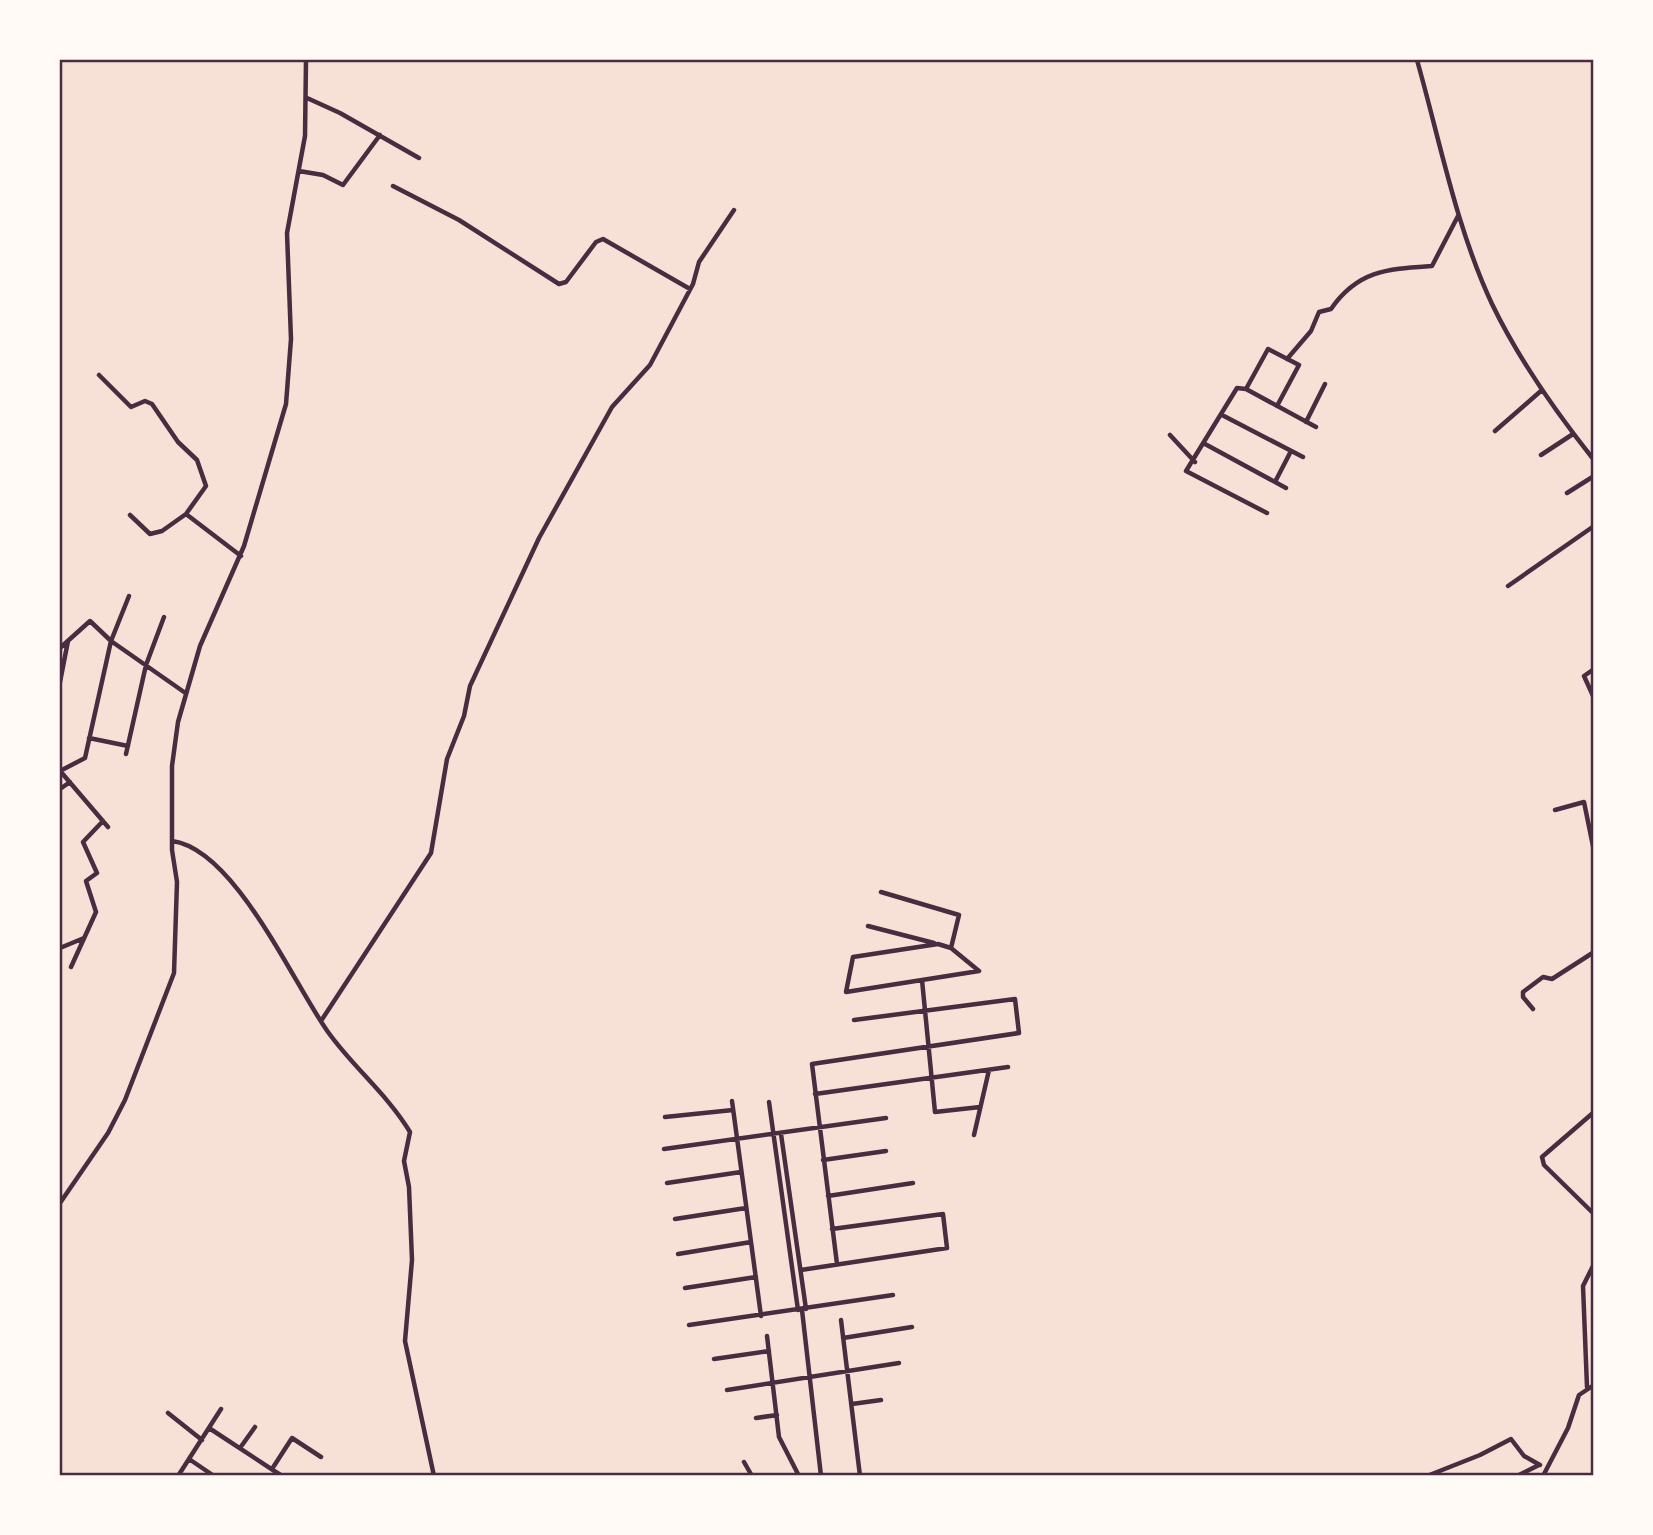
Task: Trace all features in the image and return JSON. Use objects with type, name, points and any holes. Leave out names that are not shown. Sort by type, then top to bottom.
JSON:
[{"type":"street","points":[[60,1203],[108,1133],[125,1100],[174,973],[177,882],[172,841],[172,766],[184,692],[200,646],[241,556],[286,404],[291,339],[287,233],[299,171],[307,98],[306,60]]},
{"type":"street","points":[[1417,60],[1458,216],[1492,304],[1518,355],[1594,460]]},
{"type":"street","points":[[307,98],[419,158]]},
{"type":"street","points":[[299,171],[323,175],[343,185],[380,135]]},
{"type":"street","points":[[393,187],[459,220],[558,284],[566,282],[596,242],[603,239],[690,289]]},
{"type":"street","points":[[321,1021],[431,853],[447,759],[464,716],[470,685],[545,526],[605,417],[623,392],[648,367],[690,289],[699,262],[734,210]]},
{"type":"street","points":[[1287,359],[1311,331],[1319,312],[1331,309],[1343,292],[1382,270],[1432,266],[1458,216]]},
{"type":"street","points":[[1246,389],[1268,349],[1299,365],[1277,406]]},
{"type":"street","points":[[99,375],[131,407],[145,401],[152,404],[178,442],[197,460],[206,486],[186,514],[162,531],[149,534],[130,515]]},
{"type":"street","points":[[1306,422],[1325,384]]},
{"type":"street","points":[[1267,513],[1186,471],[1195,462],[1237,388],[1246,389],[1316,427]]},
{"type":"street","points":[[1495,431],[1542,390]]},
{"type":"street","points":[[1222,415],[1303,457]]},
{"type":"street","points":[[1541,455],[1573,434]]},
{"type":"street","points":[[1170,435],[1195,462]]},
{"type":"street","points":[[1205,444],[1286,488]]},
{"type":"street","points":[[1275,482],[1291,451]]},
{"type":"street","points":[[1567,493],[1594,476]]},
{"type":"street","points":[[186,514],[241,556]]},
{"type":"street","points":[[1508,586],[1594,526]]},
{"type":"street","points":[[108,827],[60,771],[85,758],[111,641],[129,596]]},
{"type":"street","points":[[126,754],[146,666],[164,617]]},
{"type":"street","points":[[60,648],[90,621],[111,641],[184,692]]},
{"type":"street","points":[[60,682],[69,639]]},
{"type":"street","points":[[1594,669],[1584,676],[1594,698]]},
{"type":"street","points":[[89,738],[128,746]]},
{"type":"street","points":[[60,789],[70,782]]},
{"type":"street","points":[[1555,810],[1584,802],[1594,851]]},
{"type":"street","points":[[71,967],[96,912],[86,881],[97,873],[83,842],[103,821]]},
{"type":"street","points":[[172,841],[188,843],[212,860],[273,936],[321,1021],[391,1101],[410,1132],[404,1161],[409,1187],[412,1260],[405,1342],[434,1475]]},
{"type":"street","points":[[881,892],[959,915],[951,948]]},
{"type":"street","points":[[868,926],[938,944],[951,948],[979,971],[846,992],[853,957],[938,944]]},
{"type":"street","points":[[60,948],[85,937]]},
{"type":"street","points":[[1533,1009],[1522,993],[1543,977],[1552,979],[1594,952]]},
{"type":"street","points":[[922,980],[936,1112],[980,1107]]},
{"type":"street","points":[[837,1264],[812,1064],[1019,1034],[1015,999],[854,1020]]},
{"type":"street","points":[[815,1094],[1008,1067]]},
{"type":"street","points":[[974,1135],[989,1069]]},
{"type":"street","points":[[732,1101],[761,1315]]},
{"type":"street","points":[[769,1102],[802,1310],[821,1475]]},
{"type":"street","points":[[665,1117],[733,1110]]},
{"type":"street","points":[[1594,1112],[1542,1157],[1545,1165],[1594,1214]]},
{"type":"street","points":[[664,1149],[886,1118]]},
{"type":"street","points":[[781,1134],[801,1270],[802,1310]]},
{"type":"street","points":[[823,1160],[886,1151]]},
{"type":"street","points":[[667,1183],[741,1172]]},
{"type":"street","points":[[828,1196],[912,1183]]},
{"type":"street","points":[[675,1219],[746,1208]]},
{"type":"street","points":[[801,1270],[947,1248],[943,1214],[832,1229]]},
{"type":"street","points":[[678,1254],[751,1242]]},
{"type":"street","points":[[1587,1387],[1583,1286],[1594,1264]]},
{"type":"street","points":[[685,1287],[756,1277]]},
{"type":"street","points":[[690,1325],[893,1295]]},
{"type":"street","points":[[841,1320],[860,1475]]},
{"type":"street","points":[[844,1338],[912,1327]]},
{"type":"street","points":[[767,1336],[779,1437],[799,1475]]},
{"type":"street","points":[[714,1359],[769,1351]]},
{"type":"street","points":[[727,1390],[899,1363]]},
{"type":"street","points":[[1543,1475],[1568,1428],[1579,1395],[1587,1387],[1594,1385]]},
{"type":"street","points":[[852,1404],[881,1400]]},
{"type":"street","points":[[178,1475],[221,1409]]},
{"type":"street","points":[[168,1413],[202,1440]]},
{"type":"street","points":[[756,1418],[776,1415]]},
{"type":"street","points":[[240,1448],[255,1427]]},
{"type":"street","points":[[209,1428],[282,1475]]},
{"type":"street","points":[[272,1469],[292,1438],[321,1457]]},
{"type":"street","points":[[1427,1475],[1480,1455],[1511,1439],[1524,1456],[1540,1465]]},
{"type":"street","points":[[189,1459],[214,1475]]},
{"type":"street","points":[[744,1462],[752,1475]]},
{"type":"street","points":[[1517,1475],[1549,1462]]}]
